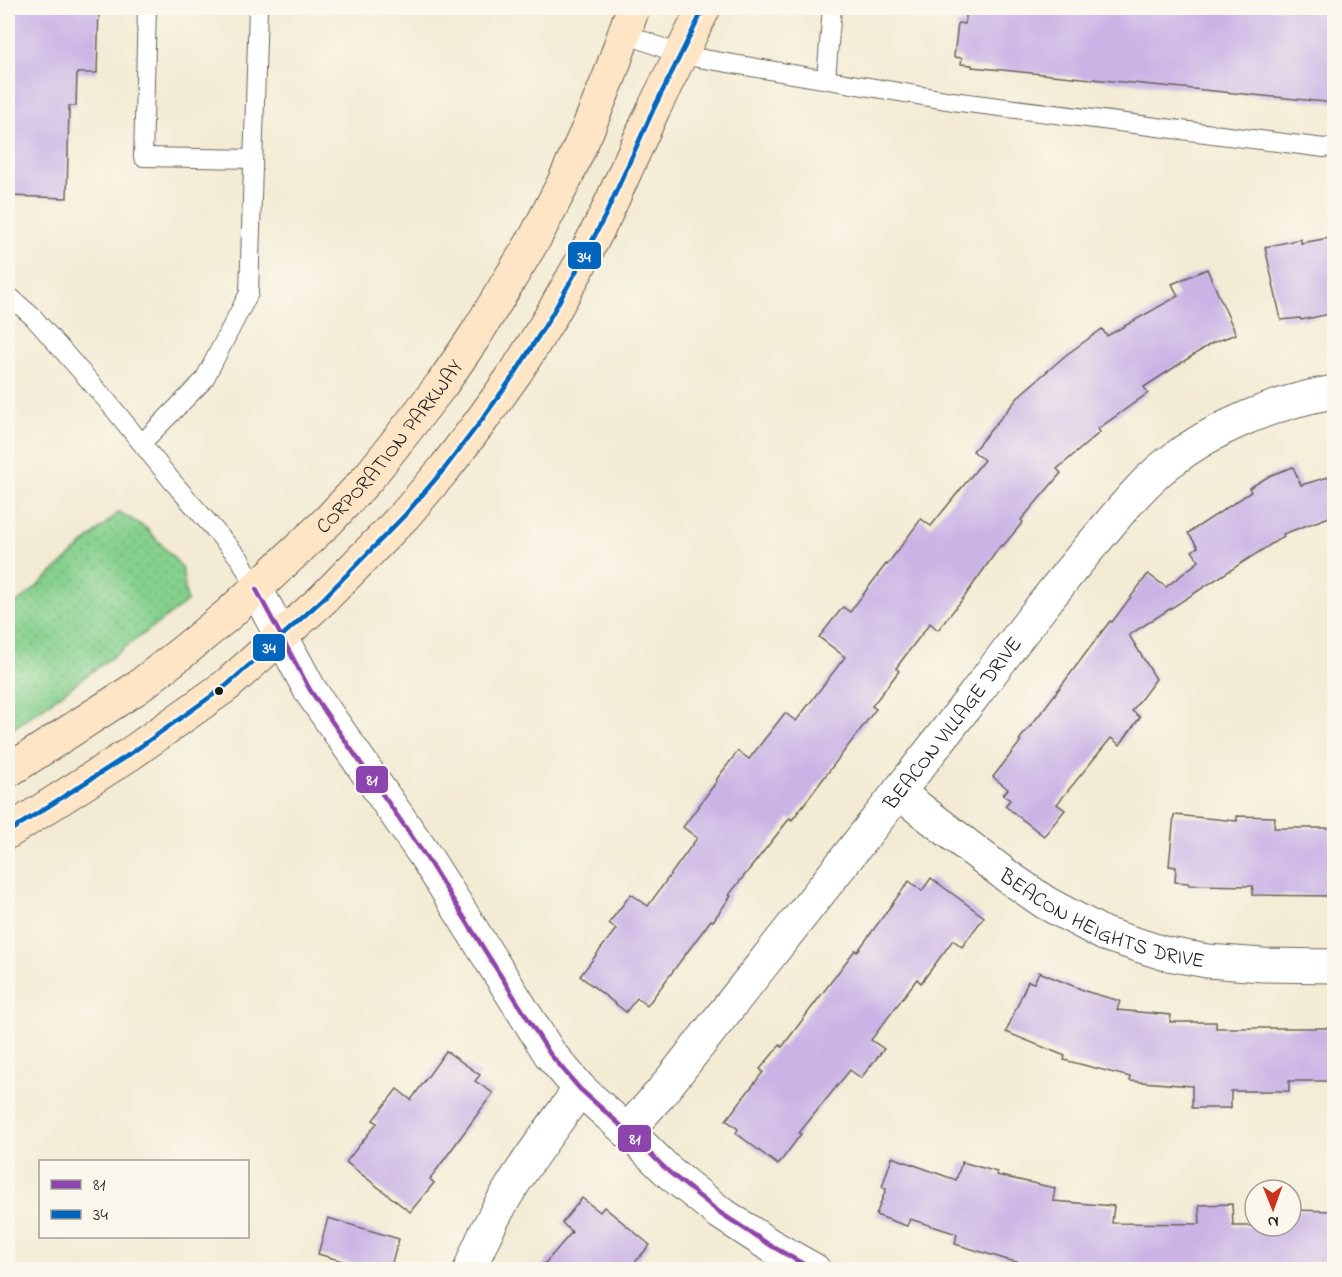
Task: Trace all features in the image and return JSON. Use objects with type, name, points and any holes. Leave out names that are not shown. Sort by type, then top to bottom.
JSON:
[{"type":"main road","points":[[8,832],[130,754],[227,685],[330,592],[405,515],[445,468],[516,372],[548,321],[605,216],[654,108],[704,8]]},
{"type":"main road","name":"CORPORATION PARKWAY","points":[[8,771],[138,687],[230,613],[329,520],[369,477],[442,384],[475,336],[536,237],[587,131],[610,75],[628,20]]},
{"type":"street","name":"BEACON VILLAGE DRIVE","points":[[627,1131],[660,1094],[899,793],[1071,568],[1146,481],[1191,447],[1244,418],[1313,395],[1335,392]]},
{"type":"street","points":[[256,589],[310,690],[426,857],[550,1054],[580,1089],[669,1172],[719,1212],[768,1244],[814,1269]]},
{"type":"street","name":"BEACON HEIGHTS DRIVE","points":[[899,793],[1046,903],[1104,934],[1163,953],[1208,961],[1263,965],[1335,966]]},
{"type":"street","points":[[470,1269],[497,1208],[580,1089]]},
{"type":"lane","points":[[147,8],[143,157],[253,159]]},
{"type":"lane","points":[[142,443],[204,380],[249,293],[258,8]]},
{"type":"lane","points":[[826,80],[832,8]]},
{"type":"lane","points":[[628,20],[681,55],[976,104],[1323,148],[1335,146]]},
{"type":"lane","points":[[8,295],[33,317],[108,402],[240,559],[256,589]]},
{"type":"green space","points":[[119,512],[146,528],[182,567],[187,602],[8,732],[8,610]]},
{"type":"building","points":[[8,8],[99,8],[97,73],[77,73],[76,106],[69,106],[67,198],[8,196]]},
{"type":"building","points":[[967,8],[1335,8],[1335,103],[972,67],[972,65],[961,64],[962,58],[954,57],[958,23],[965,24]]},
{"type":"building","points":[[1335,237],[1335,313],[1301,320],[1300,318],[1281,320],[1265,247],[1301,239],[1301,243]]},
{"type":"building","points":[[1207,269],[1236,334],[1212,343],[1144,387],[1148,393],[1098,429],[1100,432],[1057,469],[1061,473],[1021,520],[1023,522],[1003,546],[1001,545],[938,630],[930,623],[896,668],[899,671],[872,706],[876,709],[792,820],[790,818],[729,895],[731,896],[713,921],[711,920],[647,1006],[637,998],[626,1012],[580,976],[616,929],[609,923],[631,894],[648,906],[697,838],[683,827],[738,751],[749,759],[785,713],[796,721],[845,657],[819,637],[843,607],[850,612],[921,519],[931,526],[984,460],[973,451],[1021,394],[1066,355],[1102,329],[1107,336],[1178,296],[1172,284]]},
{"type":"building","points":[[1293,467],[1301,485],[1335,475],[1335,515],[1283,534],[1284,536],[1129,635],[1156,679],[1132,711],[1140,717],[1120,745],[1111,738],[1057,804],[1065,810],[1044,836],[1005,806],[1010,800],[1003,795],[1008,789],[993,777],[1148,574],[1166,587],[1199,561],[1192,551],[1198,547],[1188,533],[1251,492],[1249,488],[1271,475]]},
{"type":"building","points":[[1174,815],[1237,821],[1237,816],[1275,817],[1274,828],[1332,828],[1332,896],[1252,895],[1253,886],[1189,885],[1175,882],[1176,867],[1169,866]]},
{"type":"building","points":[[931,878],[984,917],[962,947],[953,940],[921,983],[917,979],[871,1040],[884,1049],[861,1078],[850,1070],[799,1133],[801,1134],[778,1165],[736,1133],[738,1129],[726,1120],[763,1072],[760,1069],[780,1045],[782,1047],[855,950],[857,952],[909,881],[922,891]]},
{"type":"building","points":[[1039,972],[1088,992],[1120,1001],[1117,1010],[1171,1015],[1170,1022],[1216,1022],[1216,1028],[1335,1028],[1335,1081],[1289,1081],[1289,1091],[1231,1091],[1231,1108],[1192,1108],[1192,1086],[1130,1081],[1130,1077],[1064,1060],[1065,1056],[1006,1032],[1028,981],[1034,983]]},
{"type":"building","points":[[446,1051],[480,1075],[475,1081],[493,1093],[430,1179],[434,1183],[410,1212],[346,1162],[377,1123],[373,1120],[397,1089],[411,1100]]},
{"type":"building","points":[[892,1157],[956,1180],[962,1162],[997,1172],[996,1175],[1055,1188],[1053,1201],[1114,1206],[1112,1223],[1200,1224],[1199,1205],[1232,1204],[1233,1226],[1243,1226],[1243,1238],[1303,1238],[1303,1210],[1335,1211],[1335,1269],[1048,1269],[955,1244],[957,1234],[910,1219],[907,1226],[876,1215],[886,1189],[882,1187]]},
{"type":"building","points":[[582,1198],[600,1212],[604,1207],[650,1245],[629,1269],[540,1269],[572,1232],[562,1223]]},
{"type":"building","points":[[328,1218],[399,1239],[390,1269],[370,1269],[318,1254]]},
{"type":"transit line","name":"34","points":[[8,832],[130,754],[227,685],[322,600],[405,515],[445,468],[516,372],[577,270],[704,8]]},
{"type":"transit line","name":"81","points":[[256,589],[310,690],[426,857],[550,1054],[580,1089],[669,1172],[719,1212],[814,1270]]}]
